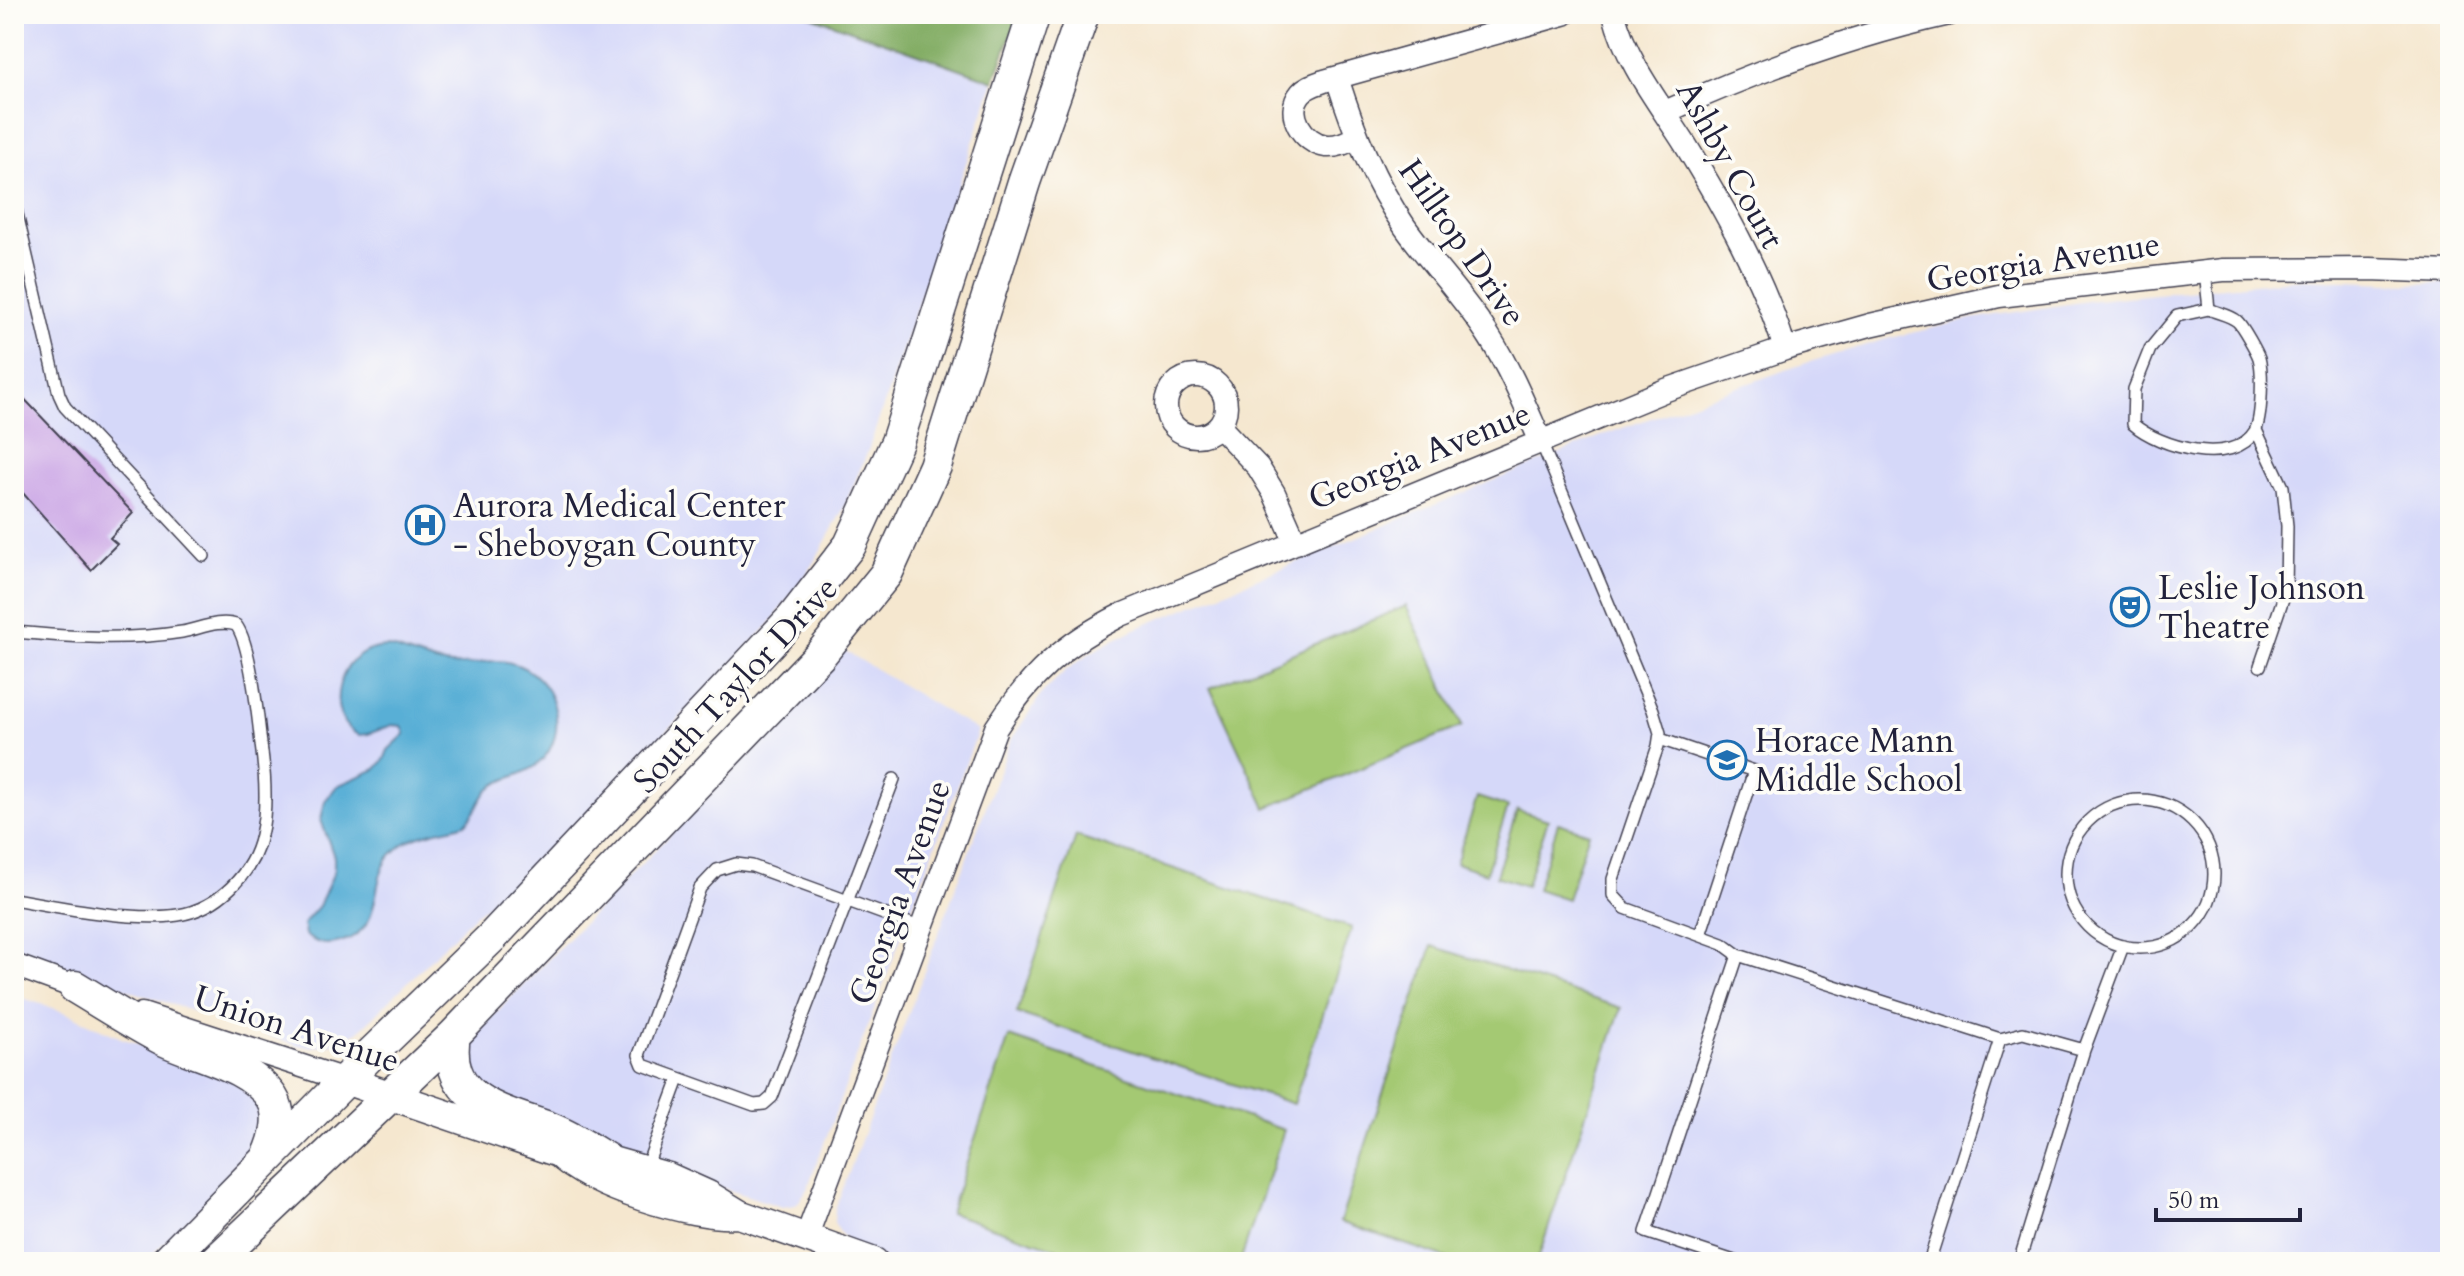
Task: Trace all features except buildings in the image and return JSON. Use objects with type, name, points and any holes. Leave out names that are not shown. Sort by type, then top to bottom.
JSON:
[{"type":"main road","name":"South Taylor Drive","points":[[166,1262],[345,1080],[491,938],[792,619],[850,545],[897,442],[1034,14]]},
{"type":"main road","name":"South Taylor Drive","points":[[215,1262],[454,1035],[820,655],[886,574],[935,466],[1024,182],[1083,14]]},
{"type":"main road","points":[[75,987],[164,1039],[243,1073],[267,1091],[274,1101],[277,1119],[275,1139],[265,1162]]},
{"type":"main road","points":[[454,1035],[454,1063],[462,1084],[473,1096],[492,1109],[571,1138],[606,1159]]},
{"type":"street","points":[[1357,137],[1340,145],[1324,146],[1307,138],[1296,123],[1294,108],[1300,94],[1310,86],[1564,14]]},
{"type":"street","name":"Ashby Court","points":[[1614,14],[1628,54],[1739,239],[1777,322],[1785,349]]},
{"type":"street","points":[[1665,112],[1774,66],[1849,41],[1949,14]]},
{"type":"street","name":"Hilltop Drive","points":[[1337,78],[1369,166],[1398,216],[1491,338],[1514,380],[1541,442]]},
{"type":"street","name":"Georgia Avenue","points":[[806,1238],[996,728],[1034,675],[1064,648],[1101,625],[1666,390],[1785,349],[1870,325],[1999,296],[2205,272],[2370,269],[2450,272]]},
{"type":"street","points":[[1219,426],[1258,467],[1274,493],[1296,543]]},
{"type":"street","name":"Union Avenue","points":[[14,965],[150,1018],[559,1153],[579,1153],[606,1159],[686,1184],[739,1214],[874,1262]]},
{"type":"street","name":"Union Avenue","points":[[559,1153],[572,1166],[604,1183],[697,1212],[739,1214]]},
{"type":"lane","points":[[14,201],[59,394],[65,407],[80,427],[204,556]]},
{"type":"lane","points":[[2205,272],[2209,309]]},
{"type":"lane","points":[[2256,430],[2239,446],[2215,451],[2176,447],[2145,435],[2133,424],[2134,389],[2150,349],[2177,316],[2209,309],[2238,321],[2259,358],[2261,397],[2256,430],[2283,487],[2287,526],[2286,590],[2260,666]]},
{"type":"lane","points":[[1541,442],[1653,710],[1660,739],[1613,879],[1613,895],[1625,908],[1729,947],[1738,955],[2000,1039],[2023,1033],[2084,1050]]},
{"type":"lane","points":[[14,632],[116,637],[167,634],[224,623],[236,625],[242,638],[256,705],[264,791],[262,835],[251,861],[225,893],[198,910],[175,916],[147,916],[14,899]]},
{"type":"lane","points":[[1660,739],[1754,771],[1700,935]]},
{"type":"lane","points":[[894,779],[848,901],[772,1097],[764,1104],[754,1105],[643,1065],[639,1055],[700,888],[717,870],[736,864],[752,866],[848,901],[922,928]]},
{"type":"lane","points":[[2140,799],[2163,803],[2185,814],[2202,832],[2213,855],[2215,880],[2208,905],[2193,926],[2173,940],[2149,947],[2123,946],[2101,937],[2083,921],[2071,900],[2066,877],[2069,853],[2079,832],[2095,814],[2116,803],[2140,799]]},
{"type":"lane","points":[[2019,1262],[2084,1050],[2123,946]]},
{"type":"lane","points":[[1737,1262],[1646,1232],[1738,955]]},
{"type":"lane","points":[[1929,1262],[2000,1039]]},
{"type":"lane","points":[[645,1170],[679,1079]]},
{"type":"shaded area","name":"Aurora Medical Center - Sheboygan County","points":[[14,14],[806,14],[994,81],[868,451],[844,508],[809,571],[770,624],[536,868],[476,914],[358,1032],[333,1044],[313,1047],[296,1045],[82,975],[14,945]]},
{"type":"shaded area","name":"Horace Mann Middle School","points":[[2303,279],[2450,283],[2450,1262],[891,1262],[858,1250],[841,1234],[834,1222],[835,1210],[1011,740],[1043,692],[1090,653],[1133,630],[1606,434],[1803,364],[1970,319],[2088,301]]},
{"type":"shaded area","points":[[842,649],[978,731],[807,1189],[800,1200],[795,1205],[782,1207],[710,1184],[506,1106],[470,1079],[468,1041],[776,727]]},
{"type":"shaded area","points":[[14,995],[64,1012],[121,1038],[226,1074],[266,1111],[254,1157],[144,1262],[14,1262]]},
{"type":"green space","points":[[806,14],[1019,14],[994,81]]},
{"type":"green space","points":[[1406,606],[1462,726],[1266,808],[1210,688]]},
{"type":"green space","points":[[1477,797],[1508,807],[1486,873],[1456,863]]},
{"type":"green space","points":[[1517,810],[1548,820],[1526,886],[1496,876]]},
{"type":"green space","points":[[1558,823],[1589,833],[1567,899],[1537,889]]},
{"type":"green space","points":[[1076,836],[1352,928],[1293,1104],[1017,1013]]},
{"type":"green space","points":[[1432,946],[1621,1008],[1537,1262],[1458,1262],[1340,1222]]},
{"type":"green space","points":[[1009,1037],[1284,1130],[1240,1262],[1096,1262],[950,1213]]},
{"type":"water","points":[[387,647],[443,664],[504,661],[526,669],[539,679],[554,706],[555,737],[538,764],[489,789],[465,824],[417,837],[399,847],[384,866],[364,927],[355,936],[340,942],[321,943],[305,935],[303,924],[319,906],[334,872],[334,857],[321,820],[325,801],[337,786],[376,769],[388,750],[405,734],[402,726],[392,725],[359,735],[348,727],[341,715],[339,686],[355,659],[369,650]]},
{"type":"place","name":"Aurora Medical Center - Sheboygan County","points":[[425,525]]},
{"type":"place","name":"Leslie Johnson Theatre","points":[[2130,607]]},
{"type":"place","name":"Horace Mann Middle School","points":[[1727,760]]}]
